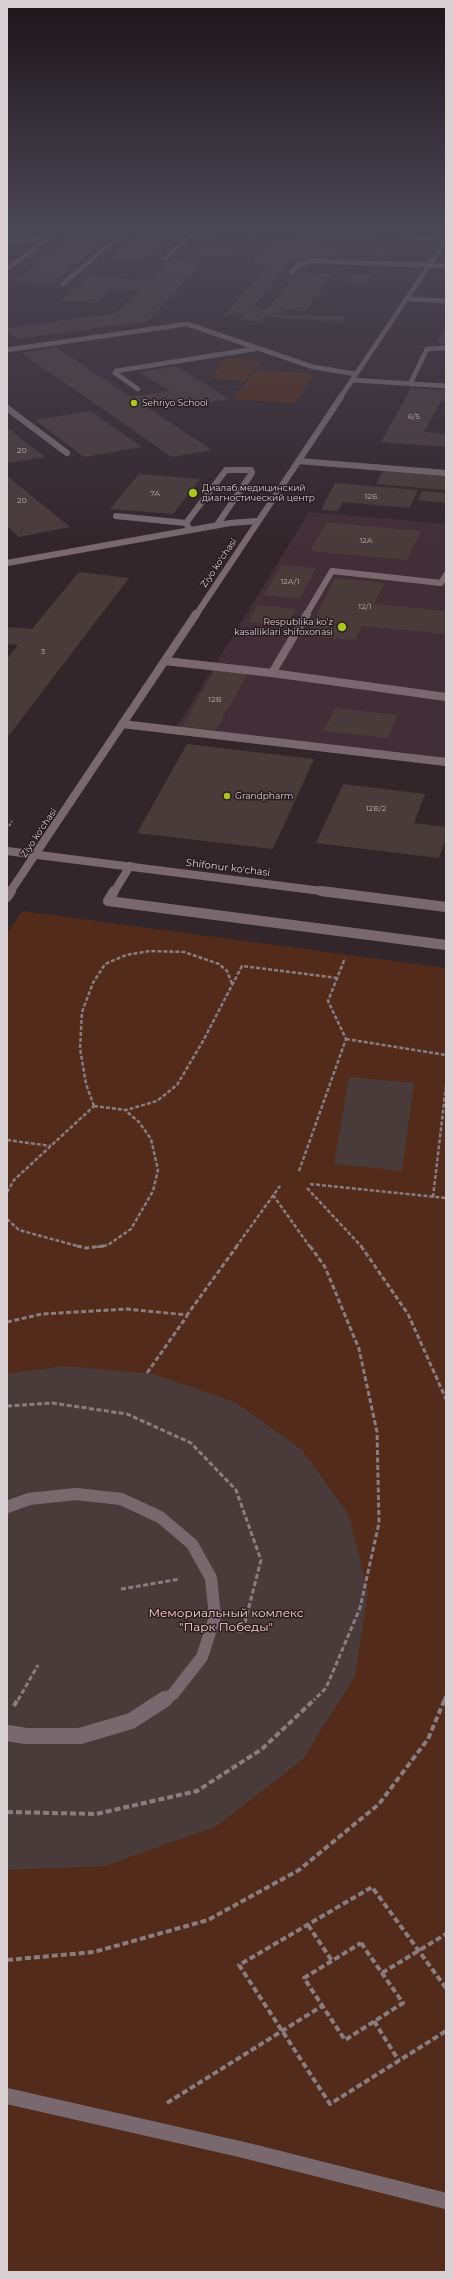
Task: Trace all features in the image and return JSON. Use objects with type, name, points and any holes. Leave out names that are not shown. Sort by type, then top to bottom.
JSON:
[{"type":"street","points":[[7,350],[115,334]]},
{"type":"street","points":[[217,334],[313,367],[354,377],[410,384],[446,386]]},
{"type":"street","name":"Ziyo ko'chasi","points":[[7,897],[384,334]]},
{"type":"street","points":[[138,389],[115,373],[256,348]]},
{"type":"street","points":[[410,384],[427,349],[446,348]]},
{"type":"street","points":[[7,408],[68,453]]},
{"type":"street","points":[[298,461],[446,473]]},
{"type":"street","points":[[186,523],[226,470],[234,468],[251,470],[252,473],[217,525]]},
{"type":"street","points":[[116,516],[186,523]]},
{"type":"street","points":[[7,563],[217,525],[258,521]]},
{"type":"street","points":[[186,523],[190,530]]},
{"type":"street","points":[[272,673],[332,571],[441,583],[446,575]]},
{"type":"street","points":[[165,661],[272,673],[446,697]]},
{"type":"street","points":[[122,724],[446,762]]},
{"type":"street","name":"Shifonur ko'chasi","points":[[7,851],[446,907]]},
{"type":"street","points":[[130,866],[108,901],[446,945]]},
{"type":"street","points":[[7,1508],[29,1499],[76,1494],[121,1499],[160,1516],[192,1544],[209,1574],[211,1578],[215,1618],[202,1657],[173,1694],[131,1721],[80,1736],[26,1736],[7,1733]]},
{"type":"street","points":[[7,2096],[248,2151],[446,2201]]},
{"type":"path","points":[[299,1171],[346,1039],[328,1001],[355,933]]},
{"type":"path","points":[[94,1106],[86,1084],[80,1048],[82,1012],[93,983],[105,964],[126,955],[150,951],[184,952],[219,964],[227,971],[232,984]]},
{"type":"path","points":[[94,1106],[126,1110],[157,1101],[178,1085],[242,966],[337,978]]},
{"type":"path","points":[[346,1039],[446,1055]]},
{"type":"path","points":[[433,1197],[446,1086]]},
{"type":"path","points":[[7,1192],[14,1180],[94,1106]]},
{"type":"path","points":[[7,1219],[19,1230],[86,1248],[108,1245],[131,1229],[146,1206],[153,1191],[158,1170],[151,1139],[139,1122],[126,1110]]},
{"type":"path","points":[[7,1140],[51,1146]]},
{"type":"path","points":[[310,1184],[446,1198]]},
{"type":"path","points":[[147,1373],[280,1186]]},
{"type":"path","points":[[307,1188],[363,1248],[408,1314],[446,1400]]},
{"type":"path","points":[[7,1812],[96,1814],[197,1791],[262,1749],[326,1688],[360,1608],[379,1523],[377,1432],[359,1349],[325,1267],[274,1195]]},
{"type":"path","points":[[7,1322],[42,1314],[127,1309],[187,1315]]},
{"type":"path","points":[[121,1589],[209,1574]]},
{"type":"path","points":[[11,1712],[38,1665]]},
{"type":"path","points":[[7,1960],[94,1952],[208,1920],[299,1870],[379,1804],[428,1739],[446,1696]]},
{"type":"path","points":[[446,1988],[372,1887],[239,1965],[330,2104],[446,2031]]},
{"type":"path","points":[[308,1924],[332,1961]]},
{"type":"path","points":[[382,1973],[446,1934]]},
{"type":"path","points":[[361,1943],[403,2003],[345,2040],[304,1978],[332,1961],[361,1943]]},
{"type":"path","points":[[133,2125],[322,2006]]},
{"type":"path","points":[[374,2022],[399,2060]]},
{"type":"shaded area","name":"Respublika ko'z kasalliklari shifoxonasi","points":[[309,512],[446,524],[446,766],[173,733]]},
{"type":"green space","points":[[227,358],[261,361],[245,381],[210,378]]},
{"type":"green space","points":[[256,370],[315,374],[295,403],[233,399]]},
{"type":"green space","name":"Мемориальный комлекс \"Парк Победы\"","points":[[22,911],[446,968],[446,2272],[7,2272],[7,934]]},
{"type":"building","points":[[10,334],[51,334],[17,339]]},
{"type":"building","points":[[442,334],[446,334],[446,344],[437,343]]},
{"type":"building","name":"Sehriyo School","points":[[56,347],[131,397],[170,391],[139,372],[176,366],[229,399],[192,405],[186,401],[147,407],[212,450],[172,457],[21,353]]},
{"type":"building","points":[[411,388],[446,390],[446,401],[441,401],[424,432],[446,434],[446,447],[381,442]]},
{"type":"building","points":[[90,411],[142,447],[84,457],[35,420]]},
{"type":"building","points":[[7,427],[25,442],[45,457],[7,463]]},
{"type":"building","points":[[383,471],[446,476],[446,490],[376,484]]},
{"type":"building","points":[[139,474],[200,479],[173,514],[110,509]]},
{"type":"building","points":[[7,476],[70,527],[19,537],[7,526]]},
{"type":"building","points":[[335,483],[418,490],[409,508],[343,502],[338,511],[321,510]]},
{"type":"building","points":[[422,491],[446,493],[446,503],[418,500]]},
{"type":"building","points":[[327,522],[421,531],[407,560],[310,551]]},
{"type":"building","points":[[282,565],[316,568],[299,599],[264,595]]},
{"type":"building","points":[[79,572],[129,578],[7,738],[7,659],[18,645],[7,644],[7,627],[32,629]]},
{"type":"building","points":[[335,578],[384,583],[374,604],[446,611],[446,634],[362,626],[355,640],[306,636]]},
{"type":"building","points":[[258,605],[296,609],[286,626],[248,622]]},
{"type":"building","points":[[215,670],[248,673],[216,730],[182,726]]},
{"type":"building","points":[[335,708],[398,715],[388,738],[324,731]]},
{"type":"building","name":"Grandpharm","points":[[187,744],[314,759],[273,849],[137,833]]},
{"type":"building","points":[[343,784],[425,794],[414,823],[446,827],[446,838],[439,858],[316,843]]},
{"type":"building","points":[[349,1077],[414,1083],[402,1171],[334,1164]]},
{"type":"building","points":[[64,1366],[153,1374],[235,1402],[302,1450],[349,1515],[368,1592],[355,1676],[303,1759],[217,1826],[105,1866],[7,1870],[7,1374]]},
{"type":"place","name":"Sehriyo School","points":[[134,403]]},
{"type":"place","name":"Диалаб медицинский диагностический центр","points":[[193,493]]},
{"type":"place","name":"Respublika ko'z kasalliklari shifoxonasi","points":[[342,627]]},
{"type":"place","name":"Grandpharm","points":[[227,796]]}]
